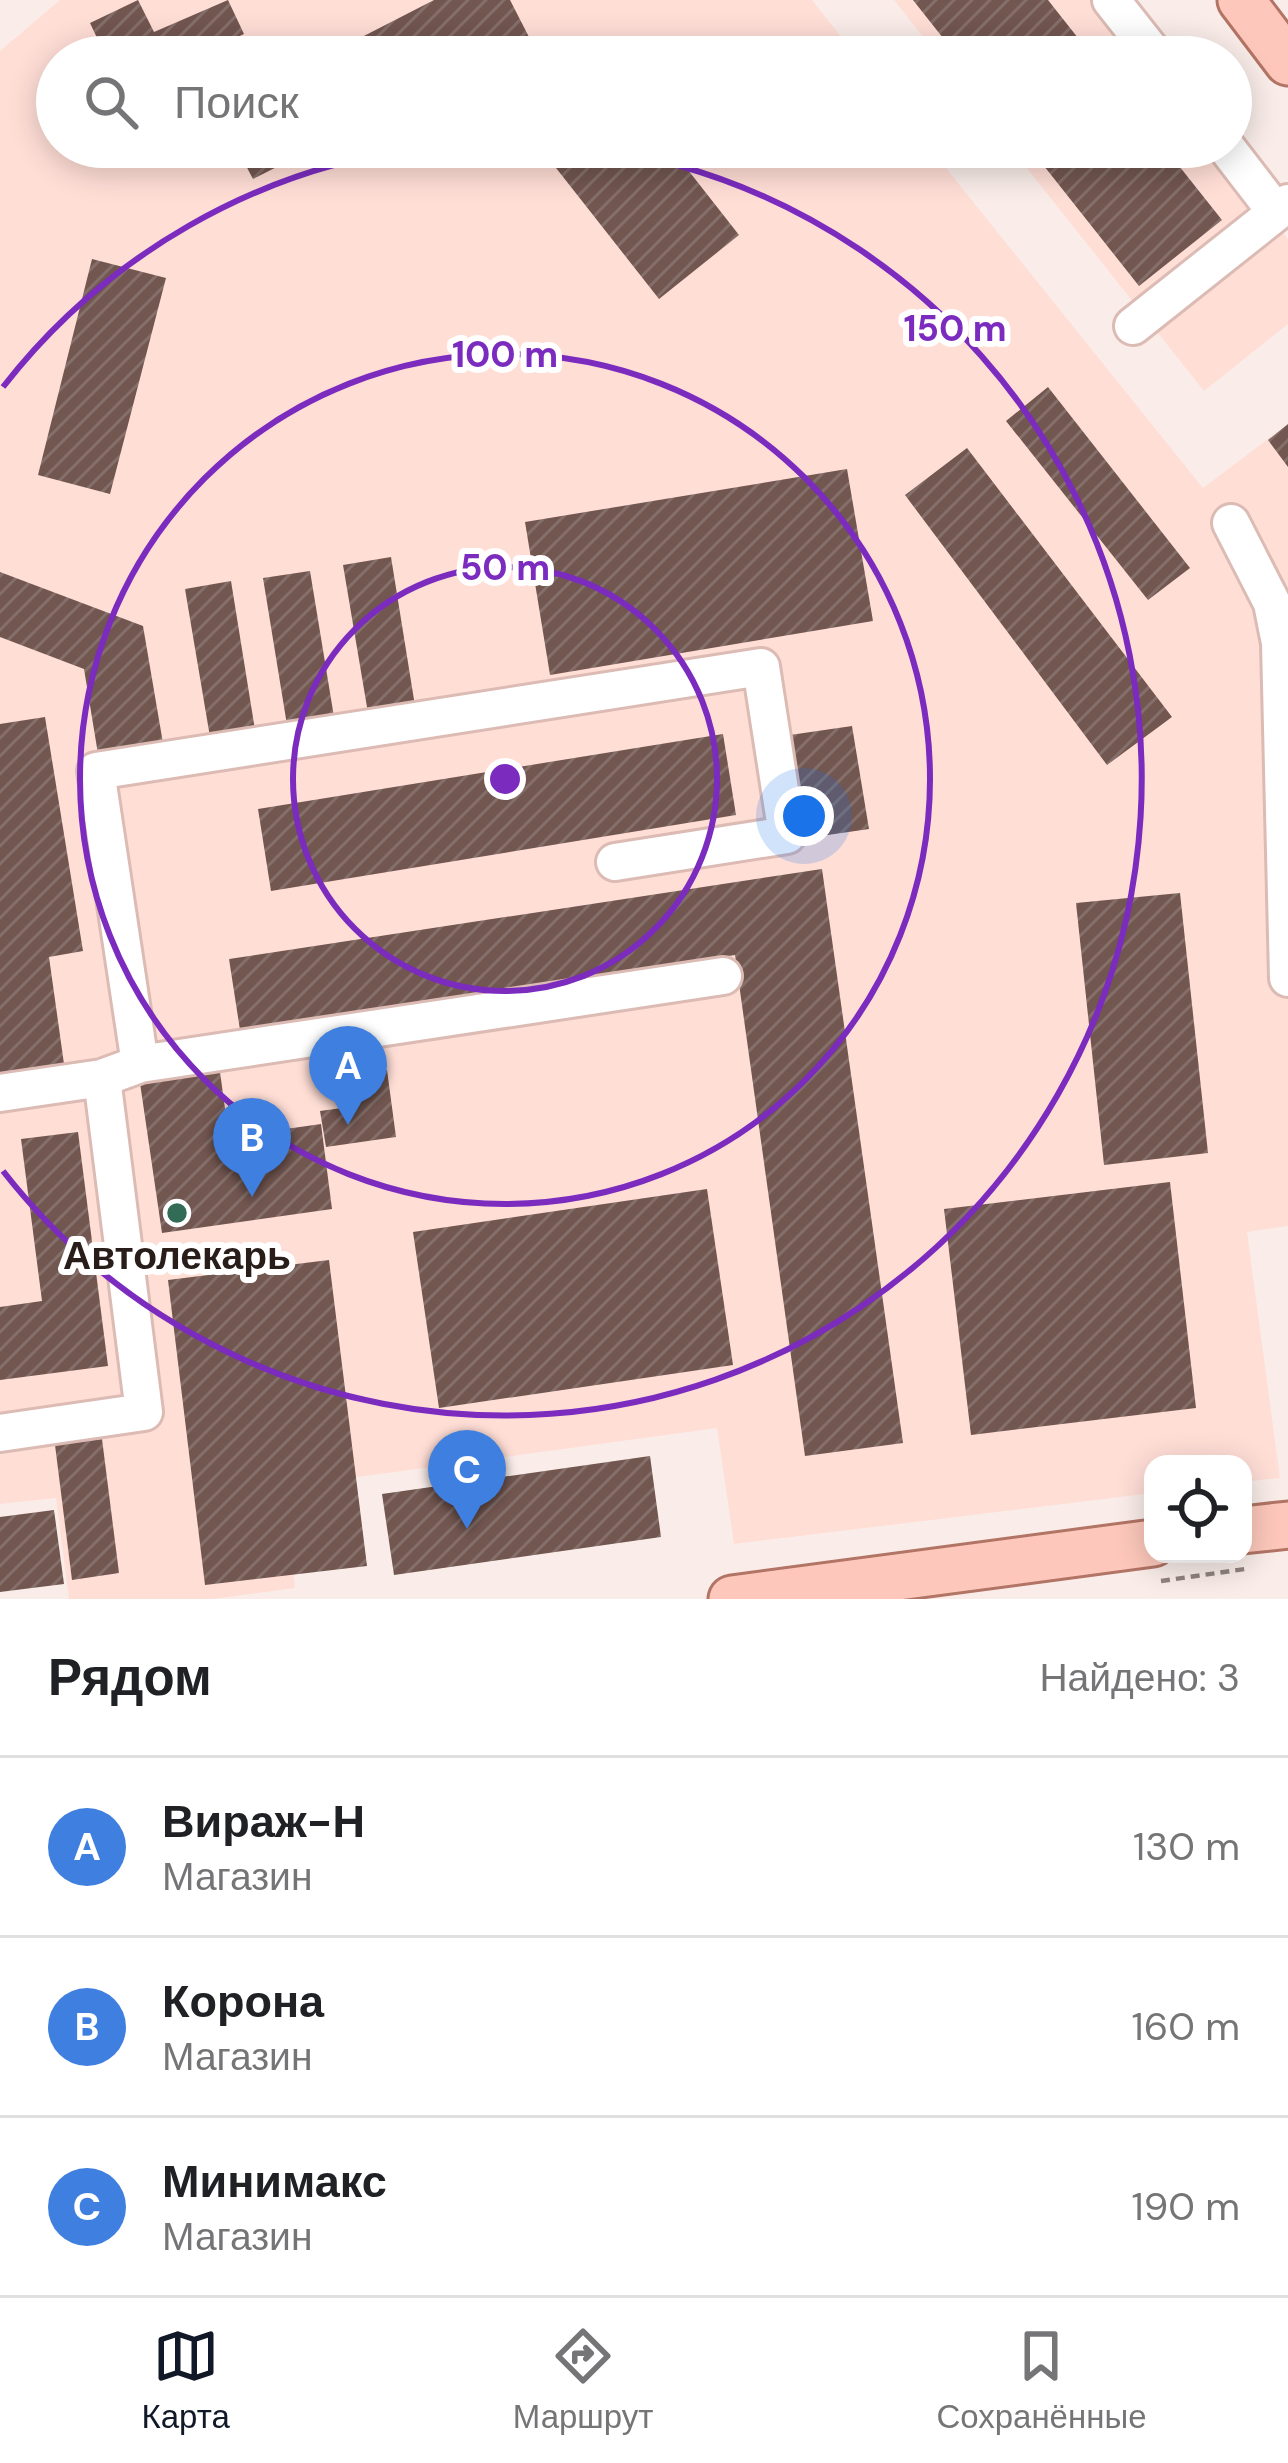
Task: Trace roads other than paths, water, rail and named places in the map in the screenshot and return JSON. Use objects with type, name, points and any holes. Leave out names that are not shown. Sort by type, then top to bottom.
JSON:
[{"type":"main road","points":[[1240,0],[1288,62]]},
{"type":"main road","points":[[1252,1529],[1288,1525]]},
{"type":"main road","points":[[732,1599],[873,1590],[1144,1545]]},
{"type":"lane","points":[[1111,0],[1139,36]]},
{"type":"lane","points":[[1133,326],[1282,207],[1246,168]]},
{"type":"lane","points":[[1232,523],[1272,603],[1280,643],[1288,978]]},
{"type":"lane","points":[[140,1064],[96,771],[761,667],[787,835],[615,862]]},
{"type":"lane","points":[[0,1093],[102,1078],[140,1064],[723,976]]},
{"type":"lane","points":[[0,1433],[144,1412],[102,1078]]},
{"type":"place","name":"Вираж-Н","points":[[348,1125]]},
{"type":"place","name":"Корона","points":[[252,1197]]},
{"type":"place","name":"Автолекарь","points":[[177,1213]]},
{"type":"place","name":"Минимакс","points":[[467,1529]]}]
